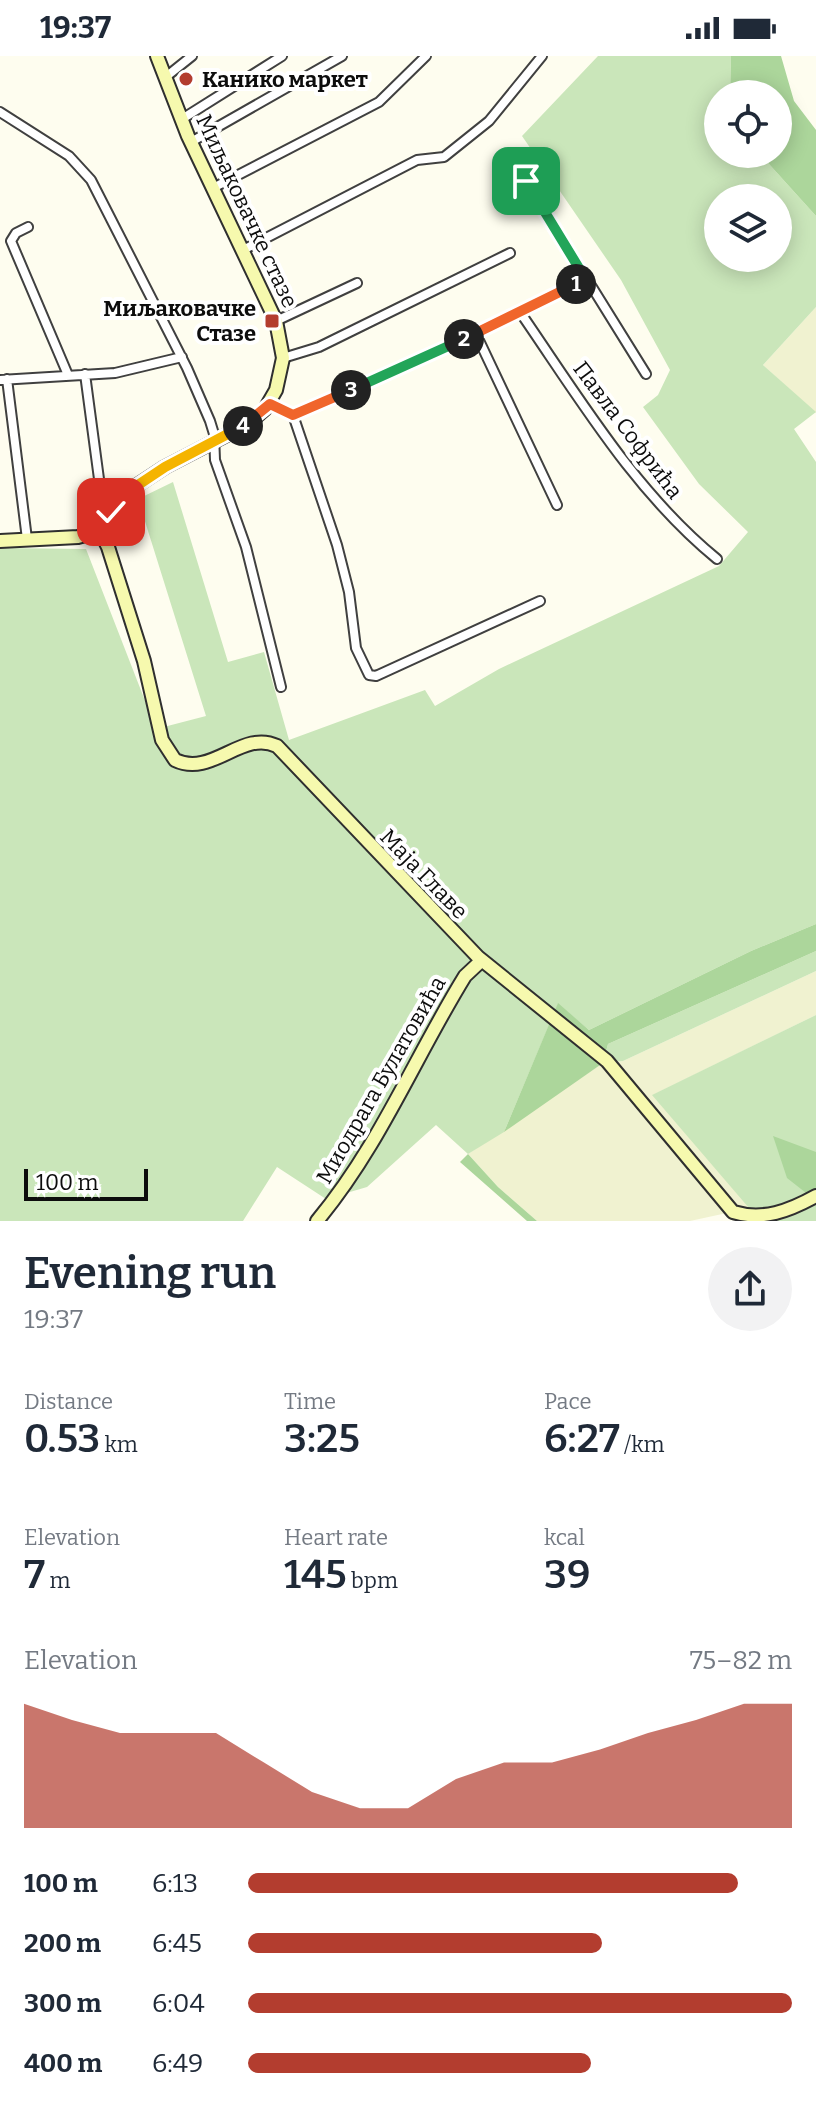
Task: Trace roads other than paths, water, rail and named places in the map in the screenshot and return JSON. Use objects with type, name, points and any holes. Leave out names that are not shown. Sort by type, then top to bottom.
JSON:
[{"type":"street","name":"Миљаковачке стазе","points":[[157,56],[191,142],[276,321],[283,358],[281,376],[270,404]]},
{"type":"street","points":[[167,76],[192,56]]},
{"type":"street","points":[[182,119],[282,56]]},
{"type":"street","points":[[191,142],[342,56]]},
{"type":"street","points":[[213,188],[379,102],[426,56]]},
{"type":"street","points":[[243,250],[417,160],[444,157],[496,115],[542,56]]},
{"type":"street","points":[[0,112],[83,169],[106,205],[182,357],[210,421],[215,460],[246,547],[281,687]]},
{"type":"street","points":[[526,181],[646,374]]},
{"type":"street","points":[[28,227],[16,233],[11,241],[68,375]]},
{"type":"street","points":[[283,358],[319,347],[510,253]]},
{"type":"street","points":[[293,415],[476,334],[585,278]]},
{"type":"street","points":[[276,321],[357,283]]},
{"type":"street","name":"Павла Софрића","points":[[520,312],[641,484],[674,521],[717,559]]},
{"type":"street","points":[[476,334],[557,505]]},
{"type":"street","points":[[27,539],[4,379],[123,372],[182,357]]},
{"type":"street","points":[[85,374],[103,509],[107,517]]},
{"type":"street","points":[[0,541],[78,537],[99,529],[123,497],[152,475],[248,424],[270,404],[293,415],[337,545],[347,583],[356,648],[369,675],[376,676],[540,601]]},
{"type":"street","name":"Маја Главе","points":[[99,529],[127,604],[158,725],[171,756],[179,763],[194,765],[210,762],[252,743],[265,742],[277,746],[481,961],[607,1061],[733,1212],[749,1219],[769,1218],[816,1196]]},
{"type":"street","name":"Миодрага Булатовића","points":[[317,1221],[356,1168],[387,1118],[461,983],[481,961]]},
{"type":"place","name":"Канико маркет","points":[[186,79]]},
{"type":"place","name":"Миљаковачке Стазе","points":[[272,321]]}]
